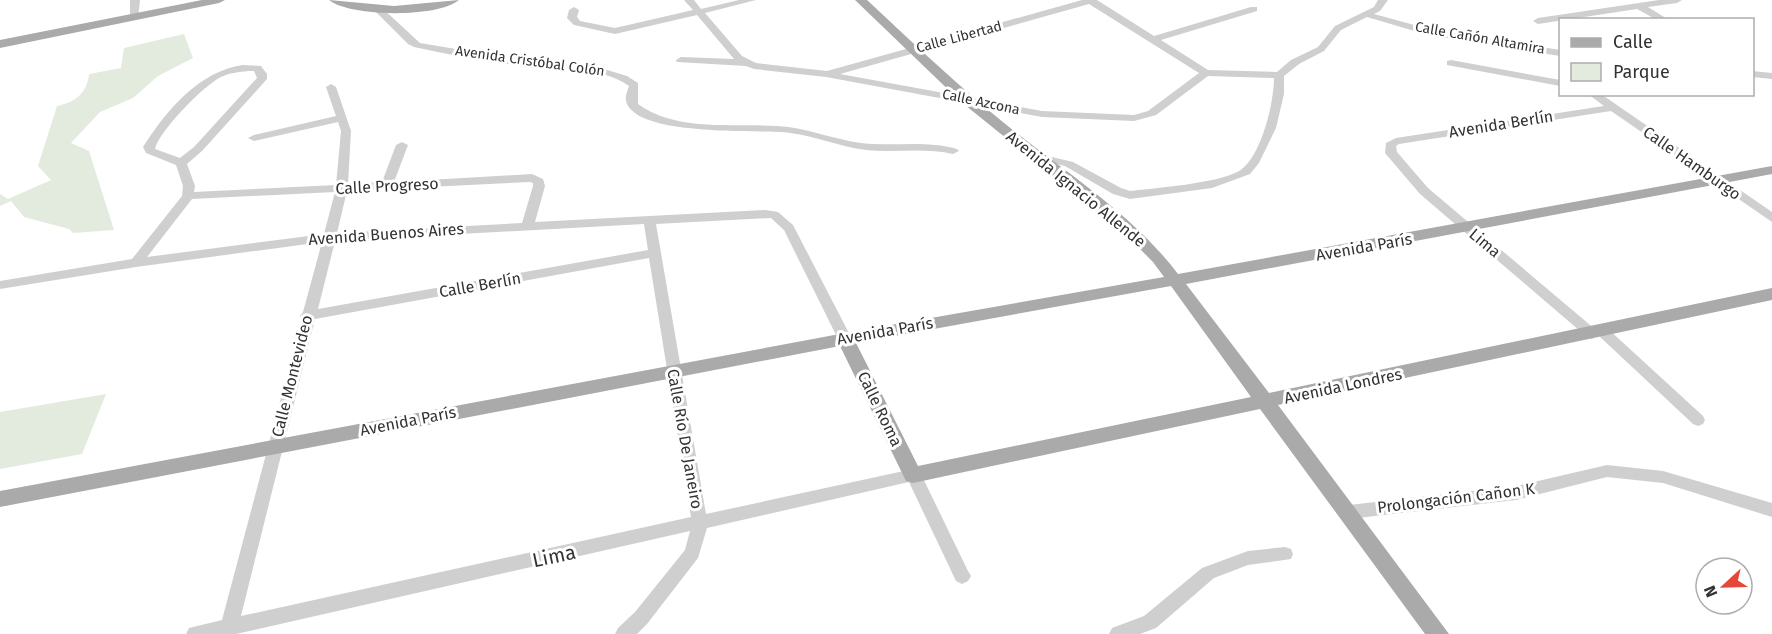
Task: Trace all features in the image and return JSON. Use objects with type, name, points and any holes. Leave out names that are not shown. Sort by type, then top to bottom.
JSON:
[{"type":"main road","points":[[0,44],[219,0]]},
{"type":"main road","points":[[335,0],[377,8],[420,9],[453,0]]},
{"type":"main road","name":"Avenida Ignacio Allende","points":[[861,0],[965,98],[1138,238],[1174,279],[1438,634]]},
{"type":"main road","name":"Avenida París","points":[[0,499],[845,339],[1467,228],[1772,170]]},
{"type":"main road","name":"Avenida Londres","points":[[913,475],[1772,294]]},
{"type":"main road","name":"Calle Roma","points":[[845,339],[913,475]]},
{"type":"street","points":[[135,0],[135,17]]},
{"type":"street","points":[[689,0],[745,63]]},
{"type":"street","points":[[574,10],[572,18],[577,23],[615,31],[751,0]]},
{"type":"street","points":[[1091,0],[1206,73],[1279,75],[1295,62],[1321,50],[1338,28],[1377,9],[1383,0]]},
{"type":"street","name":"Calle Libertad","points":[[826,74],[1091,0]]},
{"type":"street","points":[[1627,0],[1661,18]]},
{"type":"street","points":[[1560,18],[1677,0]]},
{"type":"street","name":"Avenida Cristóbal Colón","points":[[377,8],[411,42],[417,45],[524,63],[607,72],[627,79],[634,85],[630,99],[633,105],[645,114],[704,129],[783,130],[863,147],[933,146],[953,151]]},
{"type":"street","points":[[1151,40],[1254,9]]},
{"type":"street","name":"Calle Cañón Altamira","points":[[1365,14],[1451,36],[1559,53]]},
{"type":"street","points":[[1538,21],[1559,18]]},
{"type":"street","name":"Calle Azcona","points":[[681,60],[745,63],[826,74],[1042,114],[1134,118],[1152,113],[1206,73]]},
{"type":"street","points":[[1451,63],[1559,83]]},
{"type":"street","points":[[257,68],[262,74],[256,86],[198,149],[182,163],[150,152],[153,141],[213,78],[230,70],[257,68]]},
{"type":"street","points":[[1754,74],[1772,76]]},
{"type":"street","points":[[1035,156],[1069,164],[1117,191],[1130,195],[1208,185],[1246,172],[1253,163],[1271,128],[1279,94],[1279,75]]},
{"type":"street","name":"Calle Montevideo","points":[[229,630],[307,316],[342,188],[347,142],[343,118],[331,87]]},
{"type":"street","name":"Calle Hamburgo","points":[[1596,96],[1772,218]]},
{"type":"street","name":"Avenida Berlín","points":[[1390,145],[1396,141],[1613,108]]},
{"type":"street","points":[[254,138],[343,118]]},
{"type":"street","points":[[386,186],[402,145]]},
{"type":"street","name":"Lima","points":[[1390,145],[1391,153],[1424,191],[1597,332],[1698,420]]},
{"type":"street","points":[[136,263],[188,196],[189,186],[182,163]]},
{"type":"street","name":"Calle Progreso","points":[[188,196],[537,179],[539,186],[528,225]]},
{"type":"street","name":"Avenida Buenos Aires","points":[[0,285],[136,263],[330,237],[528,225],[774,215]]},
{"type":"street","name":"Calle Roma","points":[[774,215],[789,228],[845,339]]},
{"type":"street","name":"Calle Río De Janeiro","points":[[624,634],[641,618],[692,553],[700,524],[649,220]]},
{"type":"street","name":"Calle Berlín","points":[[307,316],[653,253]]},
{"type":"street","name":"Prolongación Cañon K","points":[[1349,512],[1516,493],[1607,471],[1663,477],[1772,510]]},
{"type":"street","name":"Lima","points":[[195,634],[229,630],[913,475]]},
{"type":"street","name":"Calle Roma","points":[[913,475],[962,576]]},
{"type":"street","points":[[1118,634],[1150,622],[1208,573],[1248,558],[1285,554]]},
{"type":"green space","points":[[184,34],[193,58],[158,76],[133,98],[100,112],[71,143],[89,151],[114,230],[73,233],[69,229],[24,217],[11,201],[0,206],[0,194],[8,199],[51,180],[38,166],[57,106],[75,99],[83,92],[89,74],[121,68],[124,48]]},
{"type":"green space","points":[[106,394],[82,454],[0,469],[0,412]]}]
